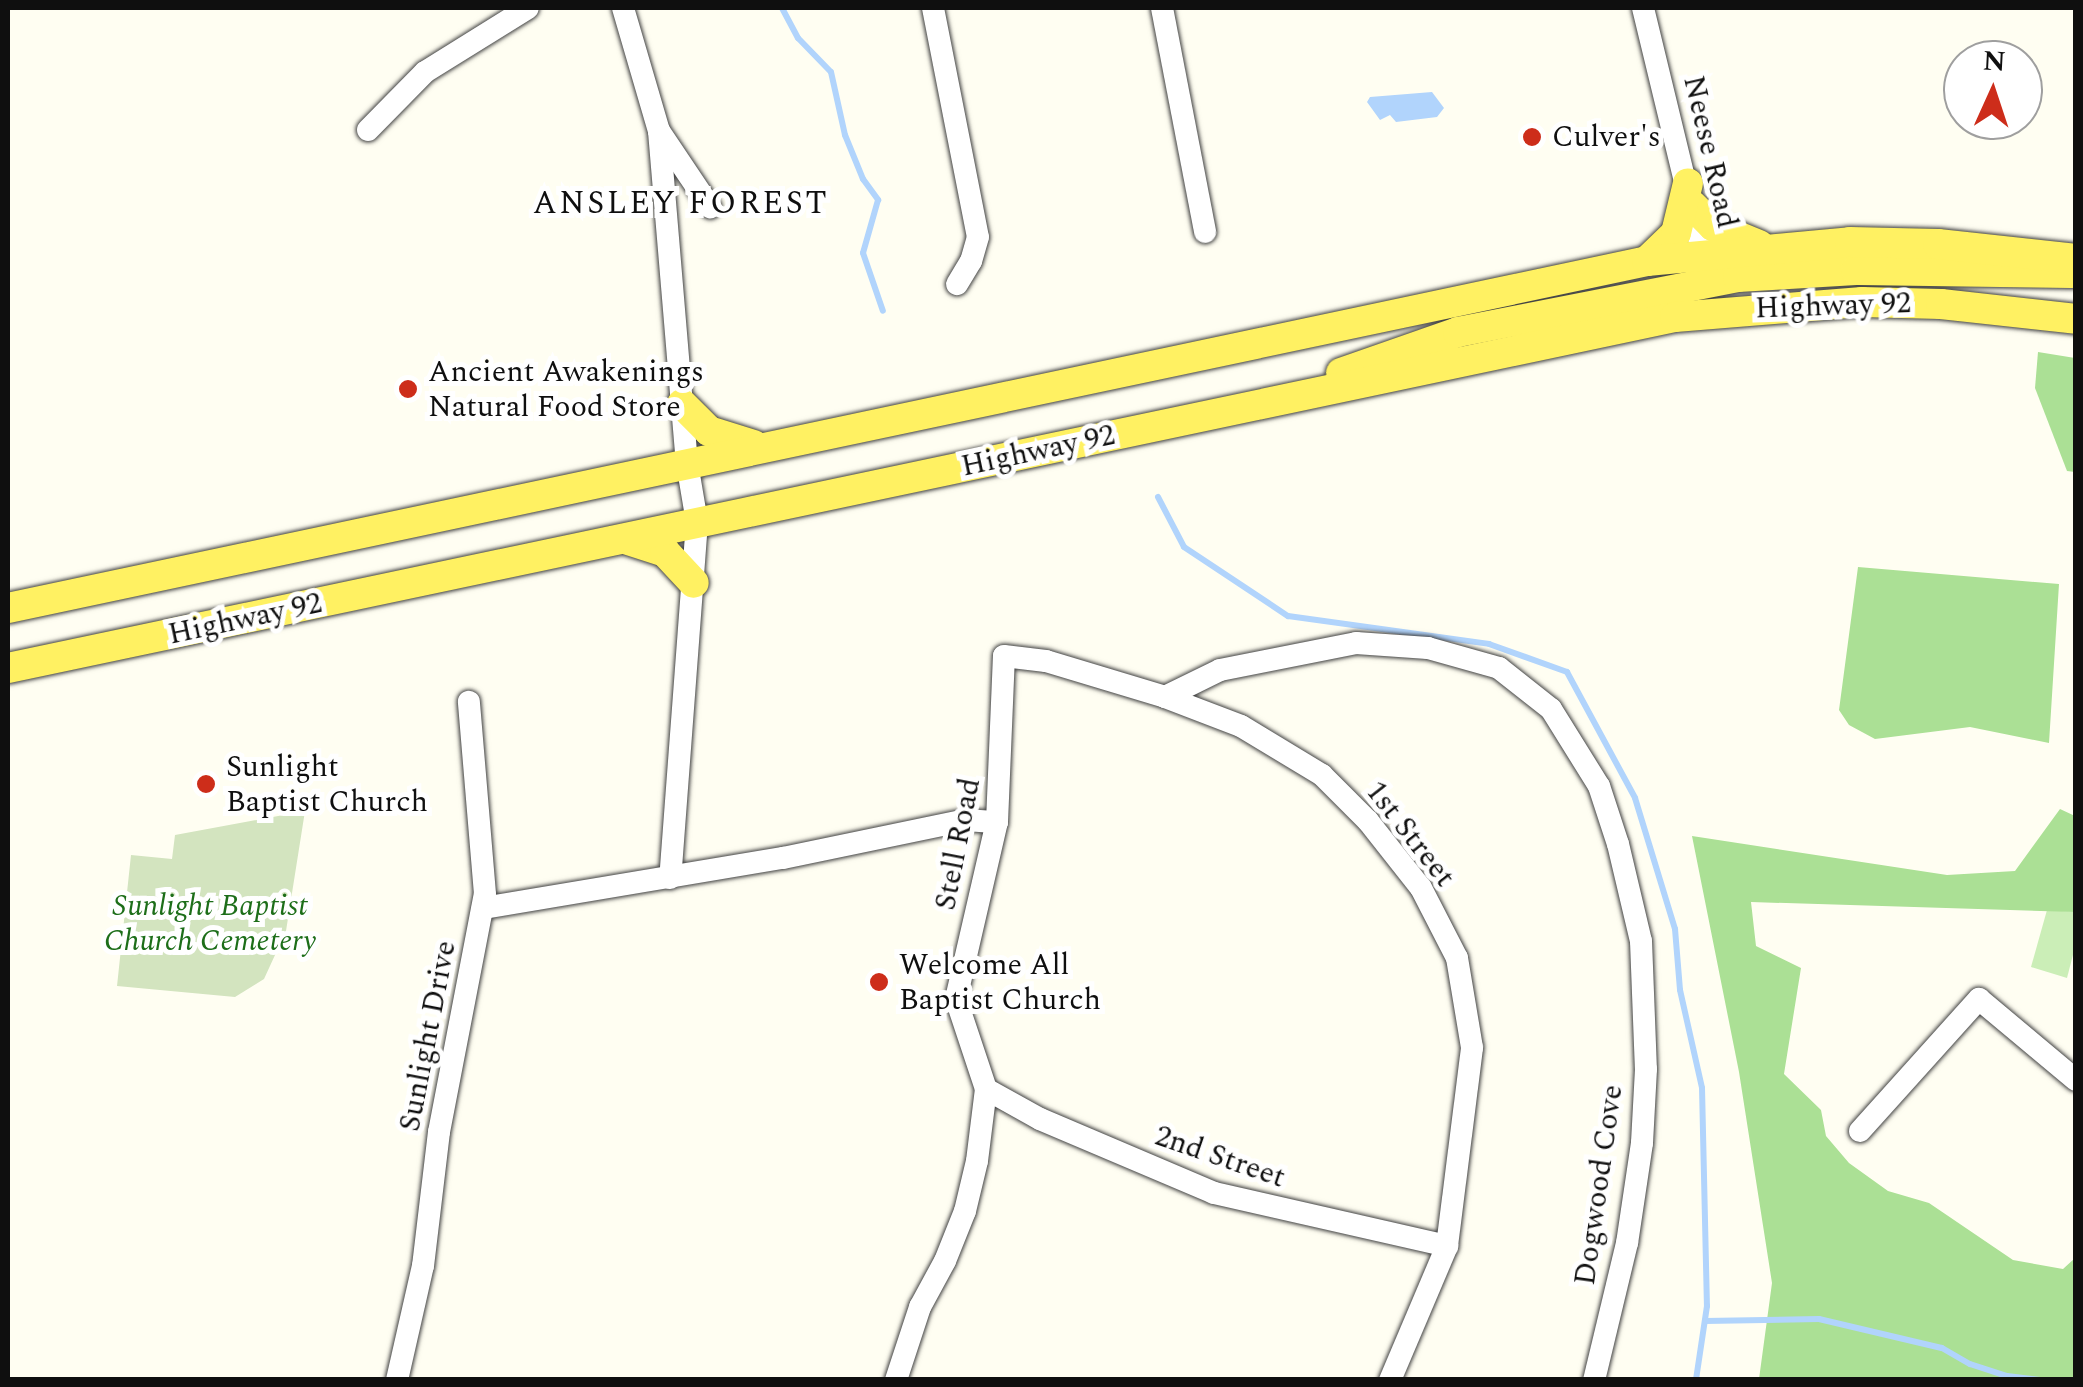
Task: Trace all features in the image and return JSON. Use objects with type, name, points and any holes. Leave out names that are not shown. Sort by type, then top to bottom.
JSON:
[{"type":"main road","points":[[1690,194],[1713,226],[1766,247]]},
{"type":"main road","points":[[1646,261],[1676,233],[1690,194]]},
{"type":"main road","name":"Highway 92","points":[[8,608],[1646,261],[1706,268],[1766,247],[1924,244],[2076,259]]},
{"type":"main road","points":[[1302,394],[1364,362],[1427,340],[1706,268],[2076,272]]},
{"type":"main road","name":"Highway 92","points":[[8,668],[1302,394],[1714,312],[1862,302],[1942,304],[2067,316]]},
{"type":"main road","points":[[682,404],[697,423],[723,438],[772,446]]},
{"type":"main road","points":[[620,539],[665,552],[694,583]]},
{"type":"street","points":[[368,130],[425,72],[528,8]]},
{"type":"street","points":[[623,8],[659,131],[687,464],[697,522],[670,878]]},
{"type":"street","points":[[934,8],[978,237],[972,261],[956,284]]},
{"type":"street","points":[[1162,8],[1204,232]]},
{"type":"street","name":"Neese Road","points":[[1643,8],[1690,194],[1714,312]]},
{"type":"street","points":[[659,131],[710,207]]},
{"type":"street","name":"Dogwood Cove","points":[[1165,697],[1220,670],[1356,643],[1428,648],[1499,668],[1551,710],[1598,786],[1618,844],[1641,940],[1646,1069],[1642,1143],[1627,1243],[1594,1380]]},
{"type":"street","name":"1st Street","points":[[1004,656],[1046,662],[1165,697],[1241,726],[1322,775],[1402,864],[1439,923],[1457,958],[1472,1048],[1448,1246],[1390,1380]]},
{"type":"street","name":"Stell Road","points":[[896,1380],[920,1307],[946,1261],[965,1212],[986,1089],[956,1000],[997,822],[1004,656]]},
{"type":"street","name":"Sunlight Drive","points":[[397,1380],[423,1266],[439,1132],[483,908],[480,806],[469,702]]},
{"type":"street","points":[[483,908],[670,878],[966,820],[997,822]]},
{"type":"street","points":[[1860,1130],[1979,999],[2076,1080]]},
{"type":"street","name":"2nd Street","points":[[986,1089],[1040,1119],[1214,1193],[1448,1246]]},
{"type":"green space","points":[[2038,352],[2075,358],[2075,472],[2067,471],[2035,388]]},
{"type":"green space","points":[[1858,567],[2059,584],[2049,743],[1970,727],[1875,739],[1849,725],[1839,710]]},
{"type":"green space","points":[[2060,809],[2075,816],[2075,912],[1751,902],[1756,946],[1801,968],[1784,1074],[1821,1110],[1826,1136],[1849,1163],[1888,1191],[1929,1203],[2013,1260],[2063,1269],[2075,1258],[2075,1379],[1759,1379],[1772,1283],[1739,1072],[1692,836],[1947,875],[2015,871]]},
{"type":"green space","name":"Sunlight Baptist Church Cemetery","points":[[305,811],[286,931],[264,979],[235,997],[117,986],[131,855],[172,859],[175,835]]},
{"type":"green space","points":[[2047,910],[2075,912],[2075,947],[2067,978],[2031,967]]},
{"type":"water","points":[[1432,92],[1444,108],[1437,117],[1396,122],[1390,115],[1380,120],[1367,102],[1370,97]]},
{"type":"waterway","points":[[782,8],[798,38],[831,72],[845,135],[863,179],[878,200],[863,253],[883,311]]},
{"type":"waterway","points":[[1158,497],[1184,547],[1288,616],[1489,644],[1567,672],[1635,798],[1675,929],[1680,990],[1702,1088],[1707,1306],[1696,1380]]},
{"type":"waterway","points":[[1705,1321],[1819,1319],[1942,1348],[1970,1364],[2007,1376],[2040,1380]]},
{"type":"place","name":"Culver's","points":[[1532,137]]},
{"type":"place","name":"Ancient Awakenings Natural Food Store","points":[[408,389]]},
{"type":"place","name":"Sunlight Baptist Church","points":[[206,784]]},
{"type":"place","name":"Welcome All Baptist Church","points":[[879,982]]},
{"type":"district","name":"ANSLEY FOREST","points":[[681,204]]}]
